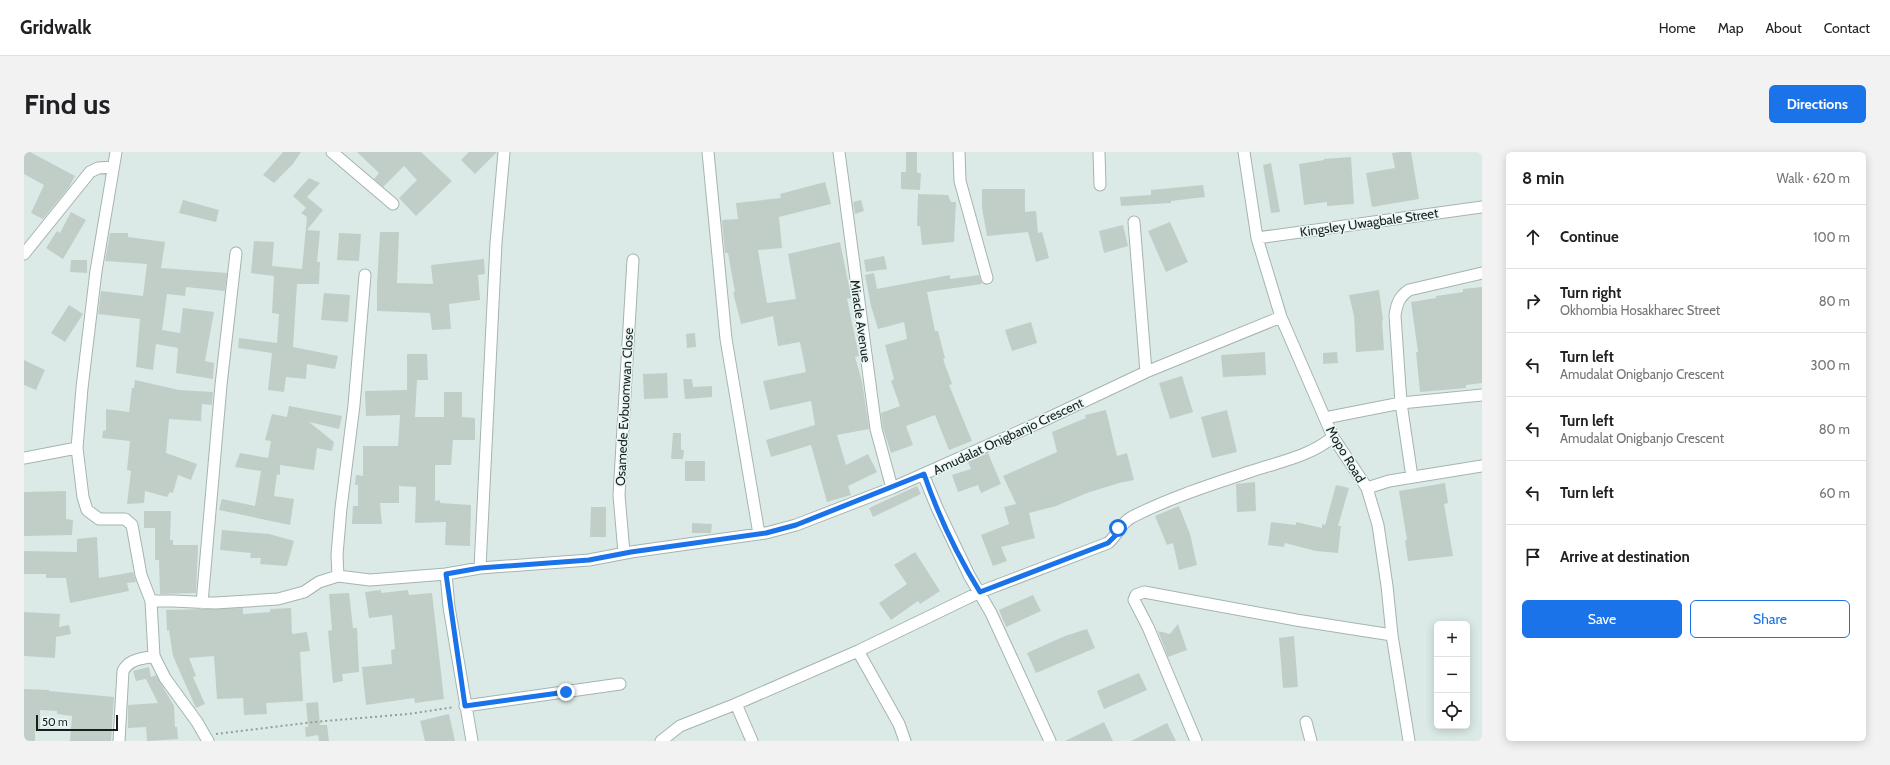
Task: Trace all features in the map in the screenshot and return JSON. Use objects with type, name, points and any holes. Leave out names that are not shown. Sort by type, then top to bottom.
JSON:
[{"type":"street","points":[[116,152],[90,318],[82,388],[77,448],[83,497],[87,510],[99,519],[125,519],[132,525],[141,575],[151,601],[154,656],[165,678],[206,738]]},
{"type":"street","points":[[332,152],[393,204]]},
{"type":"street","points":[[480,568],[495,259],[504,152]]},
{"type":"street","points":[[708,152],[726,339],[759,534]]},
{"type":"street","name":"Miracle Avenue","points":[[839,152],[876,429],[892,488]]},
{"type":"street","points":[[959,152],[960,181],[987,278]]},
{"type":"street","points":[[1099,152],[1100,185]]},
{"type":"street","name":"Mopo Road","points":[[1244,152],[1257,238],[1281,317],[1333,437],[1367,488],[1378,525],[1383,553],[1392,635],[1409,741]]},
{"type":"street","points":[[24,254],[90,172],[98,168],[113,167]]},
{"type":"street","name":"Kingsley Uwagbale Street","points":[[1257,238],[1482,207]]},
{"type":"street","points":[[1134,222],[1146,372]]},
{"type":"street","points":[[202,603],[221,385],[236,253]]},
{"type":"street","name":"Osamede Evbuomwan Close","points":[[624,553],[619,495],[633,260]]},
{"type":"street","points":[[1412,477],[1401,403],[1394,315],[1397,302],[1401,295],[1410,290],[1482,273]]},
{"type":"street","points":[[151,601],[202,603],[278,599],[304,592],[319,582],[338,576],[337,555],[341,508],[354,405],[365,275]]},
{"type":"street","name":"Amudalat Onigbanjo Crescent","points":[[338,576],[370,580],[446,574],[480,568],[589,560],[624,553],[759,534],[796,525],[892,488],[1146,372],[1281,317]]},
{"type":"street","points":[[1325,418],[1401,403],[1482,395]]},
{"type":"street","points":[[661,741],[680,726],[736,704],[858,650],[980,592],[1108,543],[1114,538],[1118,528],[1132,517],[1186,495],[1311,452],[1333,437]]},
{"type":"street","points":[[24,458],[77,448]]},
{"type":"street","points":[[1367,488],[1389,481],[1482,466]]},
{"type":"street","points":[[924,474],[938,510],[980,592],[1050,741]]},
{"type":"street","points":[[446,574],[465,706],[472,741]]},
{"type":"street","points":[[1196,741],[1148,627],[1134,600],[1136,595],[1144,592],[1296,620],[1392,635]]},
{"type":"street","points":[[858,650],[899,724],[905,741]]},
{"type":"street","points":[[119,741],[122,671],[126,664],[131,661],[154,656]]},
{"type":"street","points":[[465,706],[620,684]]},
{"type":"street","points":[[736,704],[752,741]]},
{"type":"street","points":[[1306,722],[1311,741]]},
{"type":"path","points":[[206,738],[314,722],[408,714],[465,706]]},
{"type":"building","points":[[24,152],[30,152],[75,176],[69,187],[43,219],[31,213],[44,185],[24,174]]},
{"type":"building","points":[[283,152],[301,152],[293,164],[274,183],[263,175]]},
{"type":"building","points":[[357,152],[421,152],[452,181],[416,216],[399,198],[417,180],[404,166],[383,187],[374,179],[379,173]]},
{"type":"building","points":[[469,152],[497,152],[475,174],[461,160]]},
{"type":"building","points":[[906,152],[917,152],[917,173],[921,173],[920,190],[901,189],[901,172],[906,172]]},
{"type":"building","points":[[1411,152],[1419,199],[1372,207],[1366,173],[1395,168],[1392,153]]},
{"type":"building","points":[[1351,157],[1354,204],[1327,206],[1327,202],[1304,205],[1299,164],[1324,159]]},
{"type":"building","points":[[1271,163],[1280,212],[1271,213],[1263,165]]},
{"type":"building","points":[[309,178],[320,183],[307,197],[323,210],[307,230],[320,231],[317,262],[320,262],[319,284],[297,284],[293,347],[338,356],[335,369],[307,364],[306,379],[286,377],[284,392],[268,390],[272,353],[238,348],[239,338],[277,343],[279,314],[272,313],[274,276],[251,273],[254,241],[274,242],[272,266],[302,269],[307,217],[301,213],[306,208],[293,196]]},
{"type":"building","points":[[825,182],[831,204],[779,217],[782,248],[758,250],[767,303],[796,299],[788,254],[840,242],[851,296],[851,298],[847,299],[859,356],[855,357],[862,381],[869,429],[837,435],[846,465],[868,454],[877,472],[848,486],[851,495],[827,502],[811,445],[771,457],[766,440],[815,425],[811,401],[770,410],[763,381],[806,372],[800,342],[778,346],[773,316],[741,324],[733,292],[735,292],[728,253],[725,253],[722,220],[738,219],[736,203],[781,198],[780,194]]},
{"type":"building","points":[[1203,185],[1205,197],[1171,201],[1171,203],[1121,206],[1120,197],[1151,195],[1151,190]]},
{"type":"building","points":[[982,189],[1025,189],[1025,212],[1036,211],[1038,233],[1042,232],[1049,258],[1036,262],[1028,232],[987,236],[982,208]]},
{"type":"building","points":[[918,194],[948,195],[951,202],[956,202],[954,242],[922,245],[920,226],[917,226]]},
{"type":"building","points":[[183,200],[219,210],[216,222],[179,213]]},
{"type":"building","points":[[861,200],[864,211],[855,214],[853,202]]},
{"type":"building","points":[[71,212],[86,220],[63,259],[46,248],[57,231],[60,233]]},
{"type":"building","points":[[1170,222],[1188,262],[1166,272],[1148,231]]},
{"type":"building","points":[[1123,225],[1128,246],[1104,253],[1099,231]]},
{"type":"building","points":[[380,232],[399,232],[397,283],[433,284],[431,265],[484,259],[485,274],[478,275],[480,300],[449,304],[451,329],[432,330],[430,313],[377,311]]},
{"type":"building","points":[[110,233],[128,233],[128,237],[165,242],[161,268],[227,273],[225,291],[186,287],[185,296],[167,294],[162,330],[180,333],[183,308],[214,312],[205,361],[214,363],[213,379],[176,373],[178,348],[156,344],[153,370],[136,367],[140,319],[98,314],[101,291],[143,296],[147,264],[105,261]]},
{"type":"building","points":[[339,233],[361,234],[359,261],[337,260]]},
{"type":"building","points":[[884,256],[887,269],[866,272],[864,260]]},
{"type":"building","points":[[71,260],[87,260],[87,273],[70,272]]},
{"type":"building","points":[[874,273],[877,289],[950,275],[950,279],[979,275],[982,284],[927,292],[935,331],[938,331],[945,358],[943,359],[952,384],[949,385],[972,441],[949,450],[935,415],[906,426],[913,445],[891,453],[883,428],[881,413],[900,406],[891,381],[894,379],[885,345],[907,339],[904,322],[878,329],[871,306],[865,275]]},
{"type":"building","points":[[1482,287],[1482,383],[1466,385],[1466,388],[1420,392],[1416,352],[1418,352],[1411,302],[1463,292],[1463,289]]},
{"type":"building","points":[[1379,290],[1383,320],[1384,350],[1356,352],[1354,316],[1349,295]]},
{"type":"building","points":[[324,293],[350,295],[348,322],[321,320]]},
{"type":"building","points":[[69,305],[83,314],[65,342],[51,333]]},
{"type":"building","points":[[1031,322],[1037,343],[1012,351],[1005,330]]},
{"type":"building","points":[[695,333],[696,347],[687,348],[686,334]]},
{"type":"building","points":[[1265,352],[1266,375],[1223,377],[1221,355]]},
{"type":"building","points":[[1337,352],[1338,363],[1323,364],[1323,353]]},
{"type":"building","points":[[407,354],[427,354],[428,380],[417,380],[415,417],[444,417],[444,392],[462,392],[462,417],[475,418],[475,440],[453,440],[451,465],[435,465],[435,501],[440,500],[440,503],[471,505],[470,546],[445,545],[446,522],[415,523],[416,487],[399,486],[399,503],[380,503],[382,524],[352,524],[353,506],[358,506],[358,485],[355,485],[356,475],[363,476],[363,446],[398,446],[400,415],[366,416],[365,391],[407,390]]},
{"type":"building","points":[[24,360],[45,370],[36,390],[24,385]]},
{"type":"building","points":[[667,373],[668,398],[644,399],[643,374]]},
{"type":"building","points":[[1182,376],[1193,412],[1170,419],[1159,383]]},
{"type":"building","points":[[683,379],[692,379],[693,387],[712,386],[712,397],[685,399]]},
{"type":"building","points":[[135,380],[179,390],[213,392],[212,405],[202,404],[201,421],[169,419],[166,453],[197,464],[191,480],[178,475],[173,493],[170,492],[167,497],[145,491],[144,503],[127,504],[131,471],[127,470],[130,441],[102,438],[103,431],[106,430],[106,409],[129,412],[132,388],[134,388]]},
{"type":"building","points":[[289,406],[342,416],[339,429],[309,422],[334,442],[332,451],[317,448],[314,470],[280,465],[280,475],[277,474],[274,496],[294,499],[290,525],[219,510],[222,499],[255,506],[261,471],[235,467],[240,453],[268,458],[271,441],[265,440],[272,414],[287,417]]},
{"type":"building","points":[[1106,410],[1117,456],[1127,453],[1134,480],[1087,493],[1056,506],[1029,513],[1035,538],[1001,547],[1007,561],[993,566],[981,535],[1009,524],[1004,507],[1016,504],[1003,476],[1057,452],[1052,432],[1086,418],[1085,415]]},
{"type":"building","points":[[1227,410],[1237,452],[1212,458],[1201,417]]},
{"type":"building","points":[[673,433],[681,433],[681,450],[684,450],[683,459],[671,459]]},
{"type":"building","points":[[988,453],[1001,484],[981,493],[978,485],[958,492],[952,475],[971,469],[968,462]]},
{"type":"building","points":[[685,461],[705,461],[705,481],[685,481]]},
{"type":"building","points":[[1255,482],[1256,511],[1237,512],[1236,484]]},
{"type":"building","points":[[1445,483],[1448,503],[1444,504],[1453,556],[1408,561],[1405,540],[1407,540],[1399,491]]},
{"type":"building","points":[[1336,485],[1349,488],[1338,526],[1341,526],[1338,553],[1316,551],[1285,543],[1284,547],[1268,545],[1271,522],[1296,525],[1296,522],[1322,528],[1322,524],[1325,525]]},
{"type":"building","points":[[917,486],[921,494],[873,517],[869,508]]},
{"type":"building","points":[[66,491],[66,519],[73,520],[72,535],[24,536],[24,492]]},
{"type":"building","points":[[1179,506],[1190,534],[1197,565],[1179,570],[1173,543],[1167,545],[1155,516]]},
{"type":"building","points":[[591,507],[606,507],[606,537],[590,537]]},
{"type":"building","points":[[144,511],[171,511],[170,540],[173,540],[173,545],[198,545],[196,593],[160,594],[159,560],[155,560],[155,528],[144,528]]},
{"type":"building","points":[[692,523],[712,524],[711,533],[692,533]]},
{"type":"building","points":[[222,530],[269,534],[294,541],[287,566],[260,564],[261,558],[250,558],[251,553],[220,550]]},
{"type":"building","points":[[97,537],[99,578],[133,572],[136,582],[127,583],[129,591],[70,603],[66,578],[46,578],[46,574],[24,574],[24,551],[77,552],[77,539]]},
{"type":"building","points":[[915,552],[940,591],[920,604],[918,601],[891,620],[879,603],[907,584],[894,565]]},
{"type":"building","points":[[381,590],[381,593],[408,590],[409,595],[432,593],[444,699],[415,703],[414,698],[366,705],[362,667],[392,664],[391,650],[395,649],[392,615],[369,618],[365,592]]},
{"type":"building","points":[[349,593],[353,628],[357,628],[359,672],[342,674],[343,681],[333,683],[328,631],[332,630],[329,594]]},
{"type":"building","points":[[1033,595],[1041,611],[1006,627],[999,610]]},
{"type":"building","points":[[243,608],[243,614],[270,612],[270,609],[291,608],[292,634],[307,632],[310,651],[300,652],[303,701],[266,703],[267,714],[244,715],[243,698],[217,699],[214,656],[189,658],[196,676],[193,677],[205,704],[196,708],[173,656],[169,630],[167,631],[166,610]]},
{"type":"building","points":[[24,612],[60,614],[59,627],[69,625],[71,634],[56,637],[55,658],[24,656]]},
{"type":"building","points":[[1178,624],[1187,650],[1168,657],[1158,631],[1170,634]]},
{"type":"building","points":[[1087,629],[1095,648],[1036,673],[1027,653],[1065,636]]},
{"type":"building","points":[[1294,636],[1298,687],[1283,688],[1279,638]]},
{"type":"building","points":[[149,667],[151,677],[156,675],[174,706],[175,727],[177,727],[178,739],[147,741],[146,727],[128,728],[128,705],[158,703],[146,679],[150,678],[136,681],[133,671]]},
{"type":"building","points":[[1139,673],[1147,690],[1104,709],[1097,691]]},
{"type":"building","points":[[24,689],[49,690],[114,697],[111,741],[70,741],[72,716],[57,714],[57,711],[40,710],[40,731],[35,731],[35,741],[24,741]]},
{"type":"building","points":[[318,702],[320,725],[327,725],[329,741],[319,741],[318,735],[306,737],[305,727],[308,727],[306,703]]},
{"type":"building","points":[[449,714],[455,741],[425,741],[420,721]]},
{"type":"building","points":[[1104,722],[1113,741],[1065,741]]},
{"type":"building","points":[[1167,723],[1176,741],[1131,741]]},
{"type":"route","points":[[566,692],[465,706],[449,607],[446,574],[480,568],[589,560],[631,552],[766,533],[796,525],[924,474],[938,510],[980,592],[1108,543],[1117,534],[1118,528]]}]
